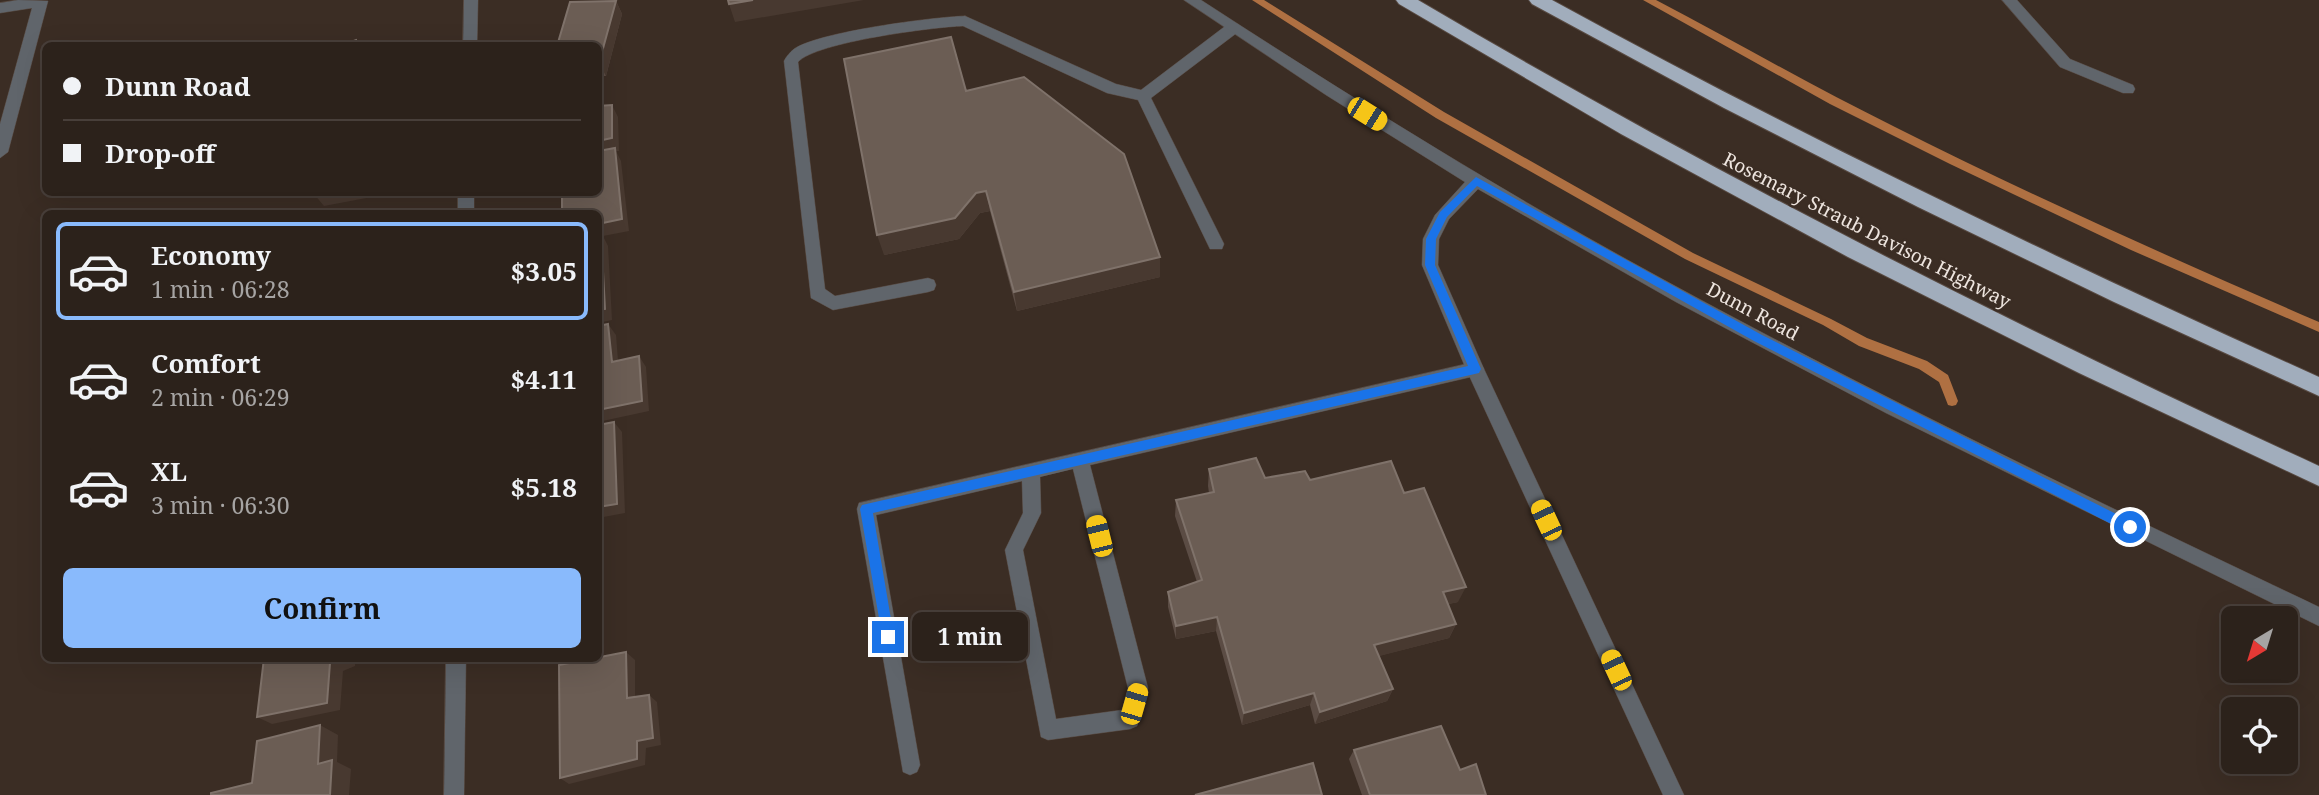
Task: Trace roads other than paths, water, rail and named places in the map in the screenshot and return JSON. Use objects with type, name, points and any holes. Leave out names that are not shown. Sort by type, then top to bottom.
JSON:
[{"type":"highway","name":"Rosemary Straub Davison Highway","points":[[1405,0],[1628,130],[1807,226],[2005,327],[2319,477]]},
{"type":"highway","points":[[1538,0],[1654,65],[2020,250],[2319,387]]},
{"type":"street","points":[[0,8],[41,0],[0,152]]},
{"type":"street","points":[[470,42],[471,0]]},
{"type":"street","name":"Dunn Road","points":[[1191,0],[1476,181],[1758,338],[2130,527],[2319,617]]},
{"type":"street","points":[[2009,0],[2065,63],[2128,89]]},
{"type":"street","points":[[928,285],[833,303],[817,293],[791,61],[798,53],[815,45],[939,22],[965,21],[1112,89],[1143,96]]},
{"type":"street","points":[[1143,96],[1233,27]]},
{"type":"street","points":[[1143,96],[1216,244]]},
{"type":"street","points":[[1476,181],[1443,215],[1431,239],[1430,265],[1475,369],[1674,795]]},
{"type":"street","points":[[910,765],[866,509],[1475,369]]},
{"type":"street","points":[[1031,471],[1031,513],[1014,550],[1048,730],[1130,719],[1138,688],[1080,460]]},
{"type":"street","points":[[454,795],[456,662]]},
{"type":"waterway","points":[[1257,0],[1440,115],[1689,256],[1863,342],[1923,365],[1944,379],[1952,401]]},
{"type":"waterway","points":[[1648,0],[1834,101],[1954,161],[2135,246],[2319,327]]}]
